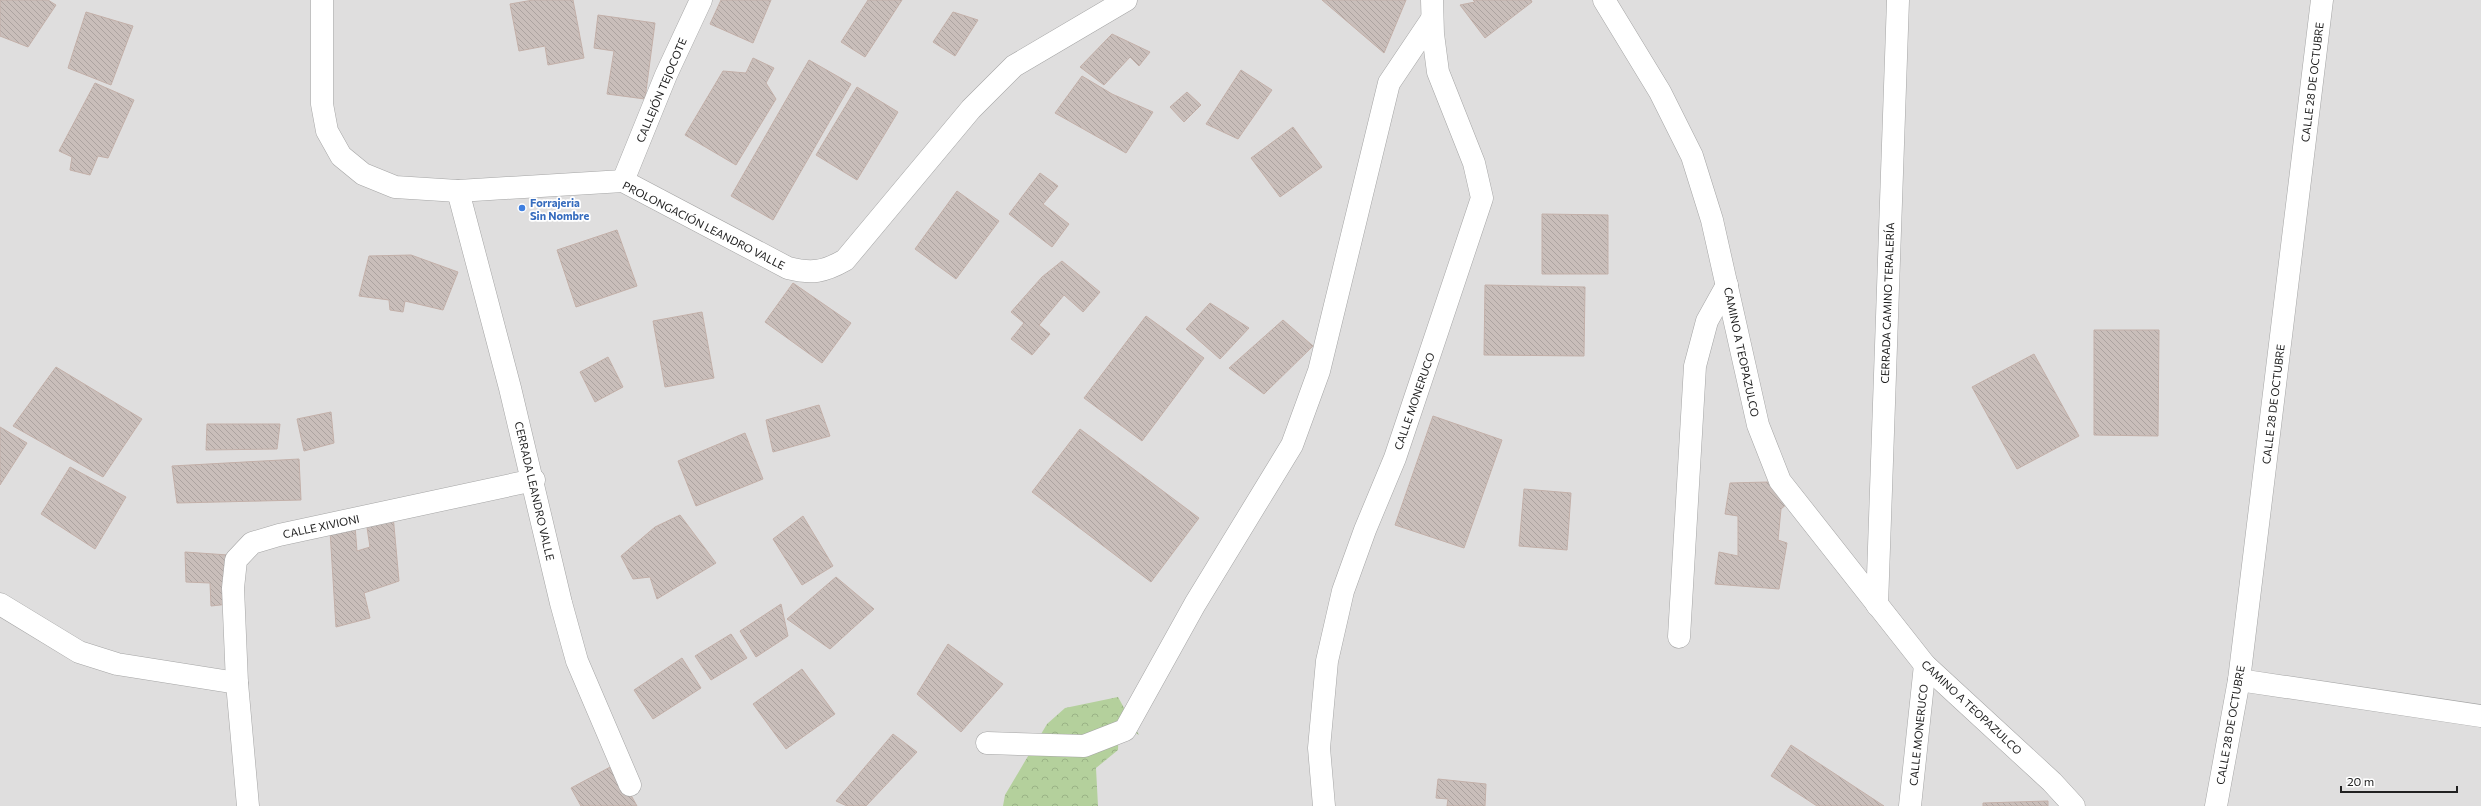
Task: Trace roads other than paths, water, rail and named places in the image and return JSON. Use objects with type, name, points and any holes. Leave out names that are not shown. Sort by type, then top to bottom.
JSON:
[{"type":"street","name":"PROLONGACIÓN LEANDRO VALLE","points":[[322,0],[322,104],[327,131],[341,156],[363,174],[395,187],[458,191],[622,181],[788,268],[805,272],[827,270],[845,260],[863,241],[971,109],[1014,66],[1126,0]]},
{"type":"street","name":"CALLEJÓN TEJOCOTE","points":[[622,181],[666,75],[701,0]]},
{"type":"street","name":"CAMINO A TEOPAZULCO","points":[[1604,0],[1660,92],[1692,156],[1712,220],[1728,285],[1743,368],[1758,425],[1780,481],[1925,665],[2052,782],[2074,806]]},
{"type":"street","name":"CERRADA CAMINO TERALERÍA","points":[[1877,605],[1898,0]]},
{"type":"street","name":"CALLE 28 DE OCTUBRE","points":[[2216,806],[2239,680],[2322,0]]},
{"type":"street","points":[[988,743],[1084,746],[1125,730],[1195,604],[1292,445],[1319,371],[1389,83],[1432,10]]},
{"type":"street","name":"CALLE MONERUCO","points":[[1324,806],[1319,748],[1327,661],[1343,591],[1365,530],[1395,458],[1482,198],[1474,163],[1438,72],[1432,10]]},
{"type":"street","name":"CERRADA LEANDRO VALLE","points":[[458,191],[534,480],[561,603],[577,661],[630,785]]},
{"type":"street","points":[[1679,637],[1696,366],[1707,321],[1728,285]]},
{"type":"street","name":"CALLE XIVIONI","points":[[248,806],[237,683],[233,588],[236,560],[252,543],[279,535],[534,480]]},
{"type":"street","points":[[0,604],[79,652],[117,664],[237,683]]},
{"type":"street","name":"CALLE MONERUCO","points":[[1910,806],[1925,665]]},
{"type":"street","points":[[2239,680],[2481,716]]},
{"type":"place","name":"Forrajeria Sin Nombre","points":[[522,208]]}]
